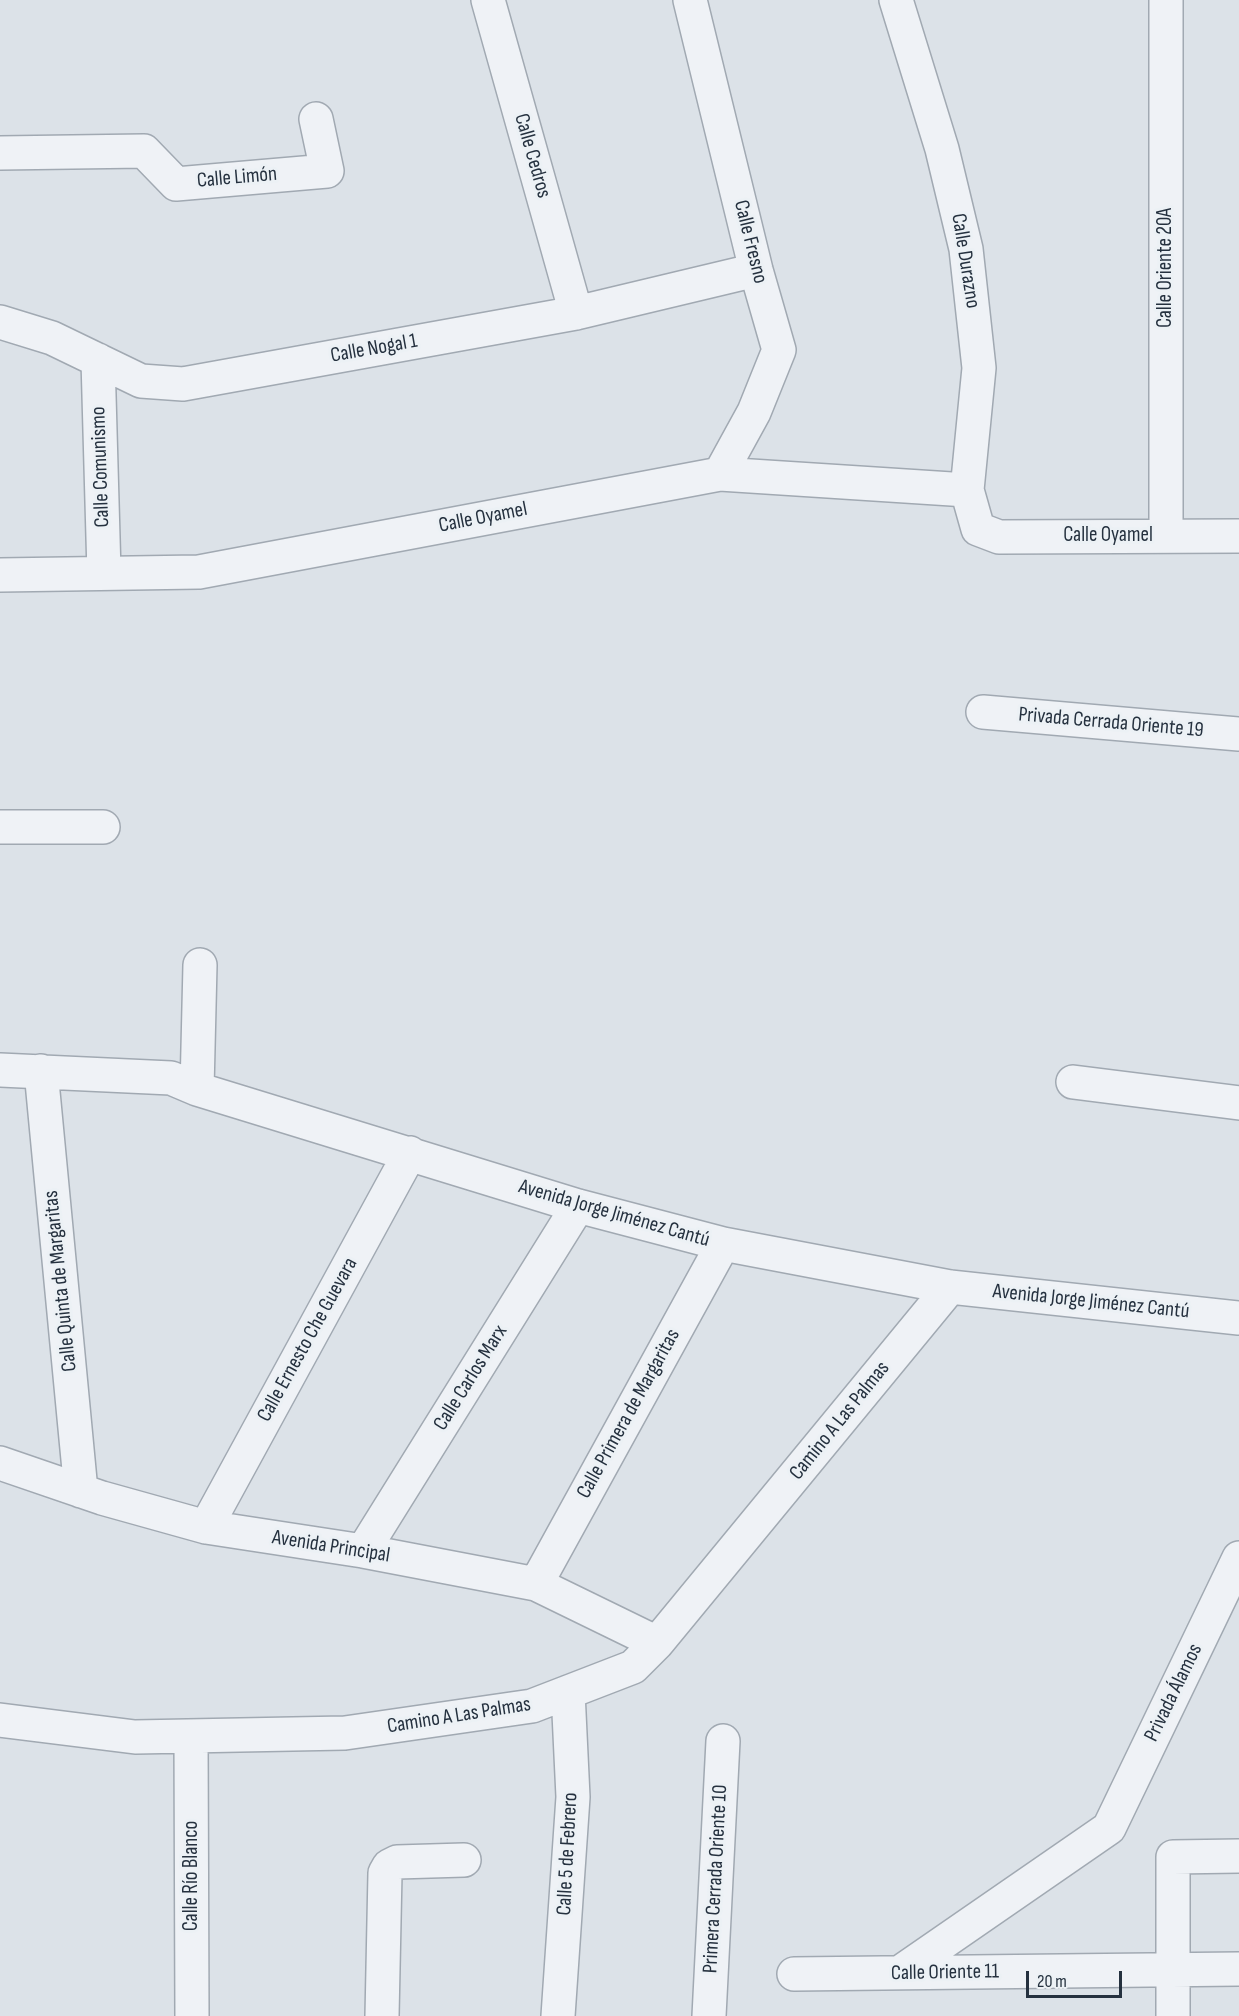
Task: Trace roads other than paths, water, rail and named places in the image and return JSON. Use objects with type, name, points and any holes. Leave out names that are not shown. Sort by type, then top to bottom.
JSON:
[{"type":"street","name":"Calle Cedros","points":[[488,0],[576,312]]},
{"type":"street","name":"Calle Fresno","points":[[690,0],[756,270],[779,350],[754,412],[720,474]]},
{"type":"street","name":"Calle Durazno","points":[[896,0],[942,149],[966,249],[979,368],[967,490],[978,529]]},
{"type":"street","name":"Calle Oriente 20A","points":[[1166,536],[1167,0]]},
{"type":"street","name":"Calle Limón","points":[[0,153],[144,151],[176,184],[327,171],[316,119]]},
{"type":"street","name":"Calle Nogal 1","points":[[0,322],[52,338],[141,381],[183,384],[576,312],[756,270]]},
{"type":"street","name":"Calle Comunismo","points":[[98,360],[104,573]]},
{"type":"street","name":"Calle Oyamel","points":[[0,575],[198,572],[720,474],[967,490]]},
{"type":"street","name":"Calle Oyamel","points":[[978,529],[999,537],[1239,536]]},
{"type":"street","name":"Privada Cerrada Oriente 19","points":[[983,712],[1239,734]]},
{"type":"street","points":[[0,827],[103,827]]},
{"type":"street","points":[[197,1089],[200,965]]},
{"type":"street","name":"Avenida Jorge Jiménez Cantú","points":[[0,1070],[171,1078],[197,1089],[578,1206],[723,1244],[950,1287],[1239,1318]]},
{"type":"street","name":"Calle Quinta de Margaritas","points":[[40,1071],[81,1491]]},
{"type":"street","points":[[1073,1083],[1239,1103]]},
{"type":"street","name":"Calle Ernesto Che Guevara","points":[[206,1527],[410,1153]]},
{"type":"street","name":"Calle Carlos Marx","points":[[363,1551],[578,1206]]},
{"type":"street","name":"Calle Primera de Margaritas","points":[[536,1584],[723,1244]]},
{"type":"street","name":"Camino A Las Palmas","points":[[0,1720],[135,1737],[345,1734],[532,1706],[633,1667],[657,1643],[950,1287]]},
{"type":"street","name":"Avenida Principal","points":[[0,1463],[81,1491],[206,1527],[363,1551],[536,1584],[657,1643]]},
{"type":"street","name":"Privada Álamos","points":[[899,1973],[1109,1828],[1239,1558]]},
{"type":"street","name":"Calle 5 de Febrero","points":[[558,2016],[573,1797],[568,1692]]},
{"type":"street","name":"Calle Río Blanco","points":[[191,1736],[192,2016]]},
{"type":"street","name":"Primera Cerrada Oriente 10","points":[[709,2016],[723,1741]]},
{"type":"street","points":[[1173,2016],[1173,1857],[1239,1856]]},
{"type":"street","points":[[382,2016],[385,1873],[389,1866],[397,1862],[464,1860]]},
{"type":"street","name":"Calle Oriente 11","points":[[794,1974],[1239,1969]]}]
